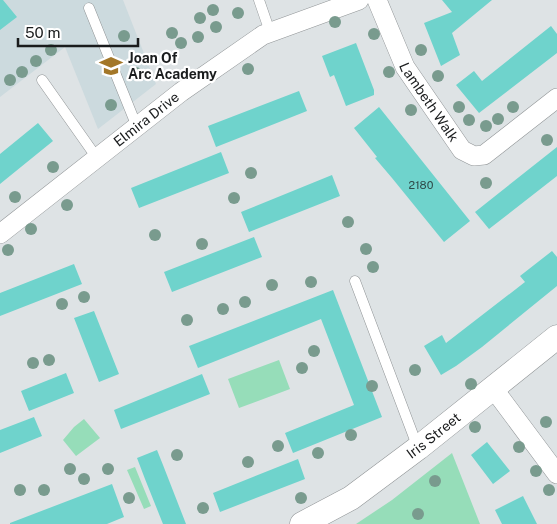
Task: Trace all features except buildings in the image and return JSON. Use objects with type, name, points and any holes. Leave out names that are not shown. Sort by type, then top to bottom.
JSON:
[{"type":"street","name":"Elmira Drive","points":[[0,234],[180,92],[263,35],[359,0]]},
{"type":"street","name":"Lambeth Walk","points":[[376,0],[405,67],[462,150],[474,156],[484,155],[557,98]]},
{"type":"street","name":"Iris Street","points":[[302,524],[351,498],[418,448],[557,337]]},
{"type":"street","points":[[493,388],[557,474]]},
{"type":"lane","points":[[258,0],[270,32]]},
{"type":"lane","points":[[89,8],[137,127]]},
{"type":"lane","points":[[42,80],[97,158]]},
{"type":"lane","points":[[355,281],[418,448]]},
{"type":"shaded area","name":"Joan Of Arc Academy","points":[[0,0],[123,0],[156,84],[98,129],[65,47],[0,97]]},
{"type":"green space","points":[[279,360],[290,389],[239,408],[228,379]]},
{"type":"green space","points":[[84,419],[100,438],[76,456],[63,440]]},
{"type":"green space","points":[[452,453],[480,524],[356,524],[392,500]]},
{"type":"green space","points":[[135,467],[151,506],[144,509],[127,470]]},
{"type":"place","name":"Joan Of Arc Academy","points":[[111,66]]}]
